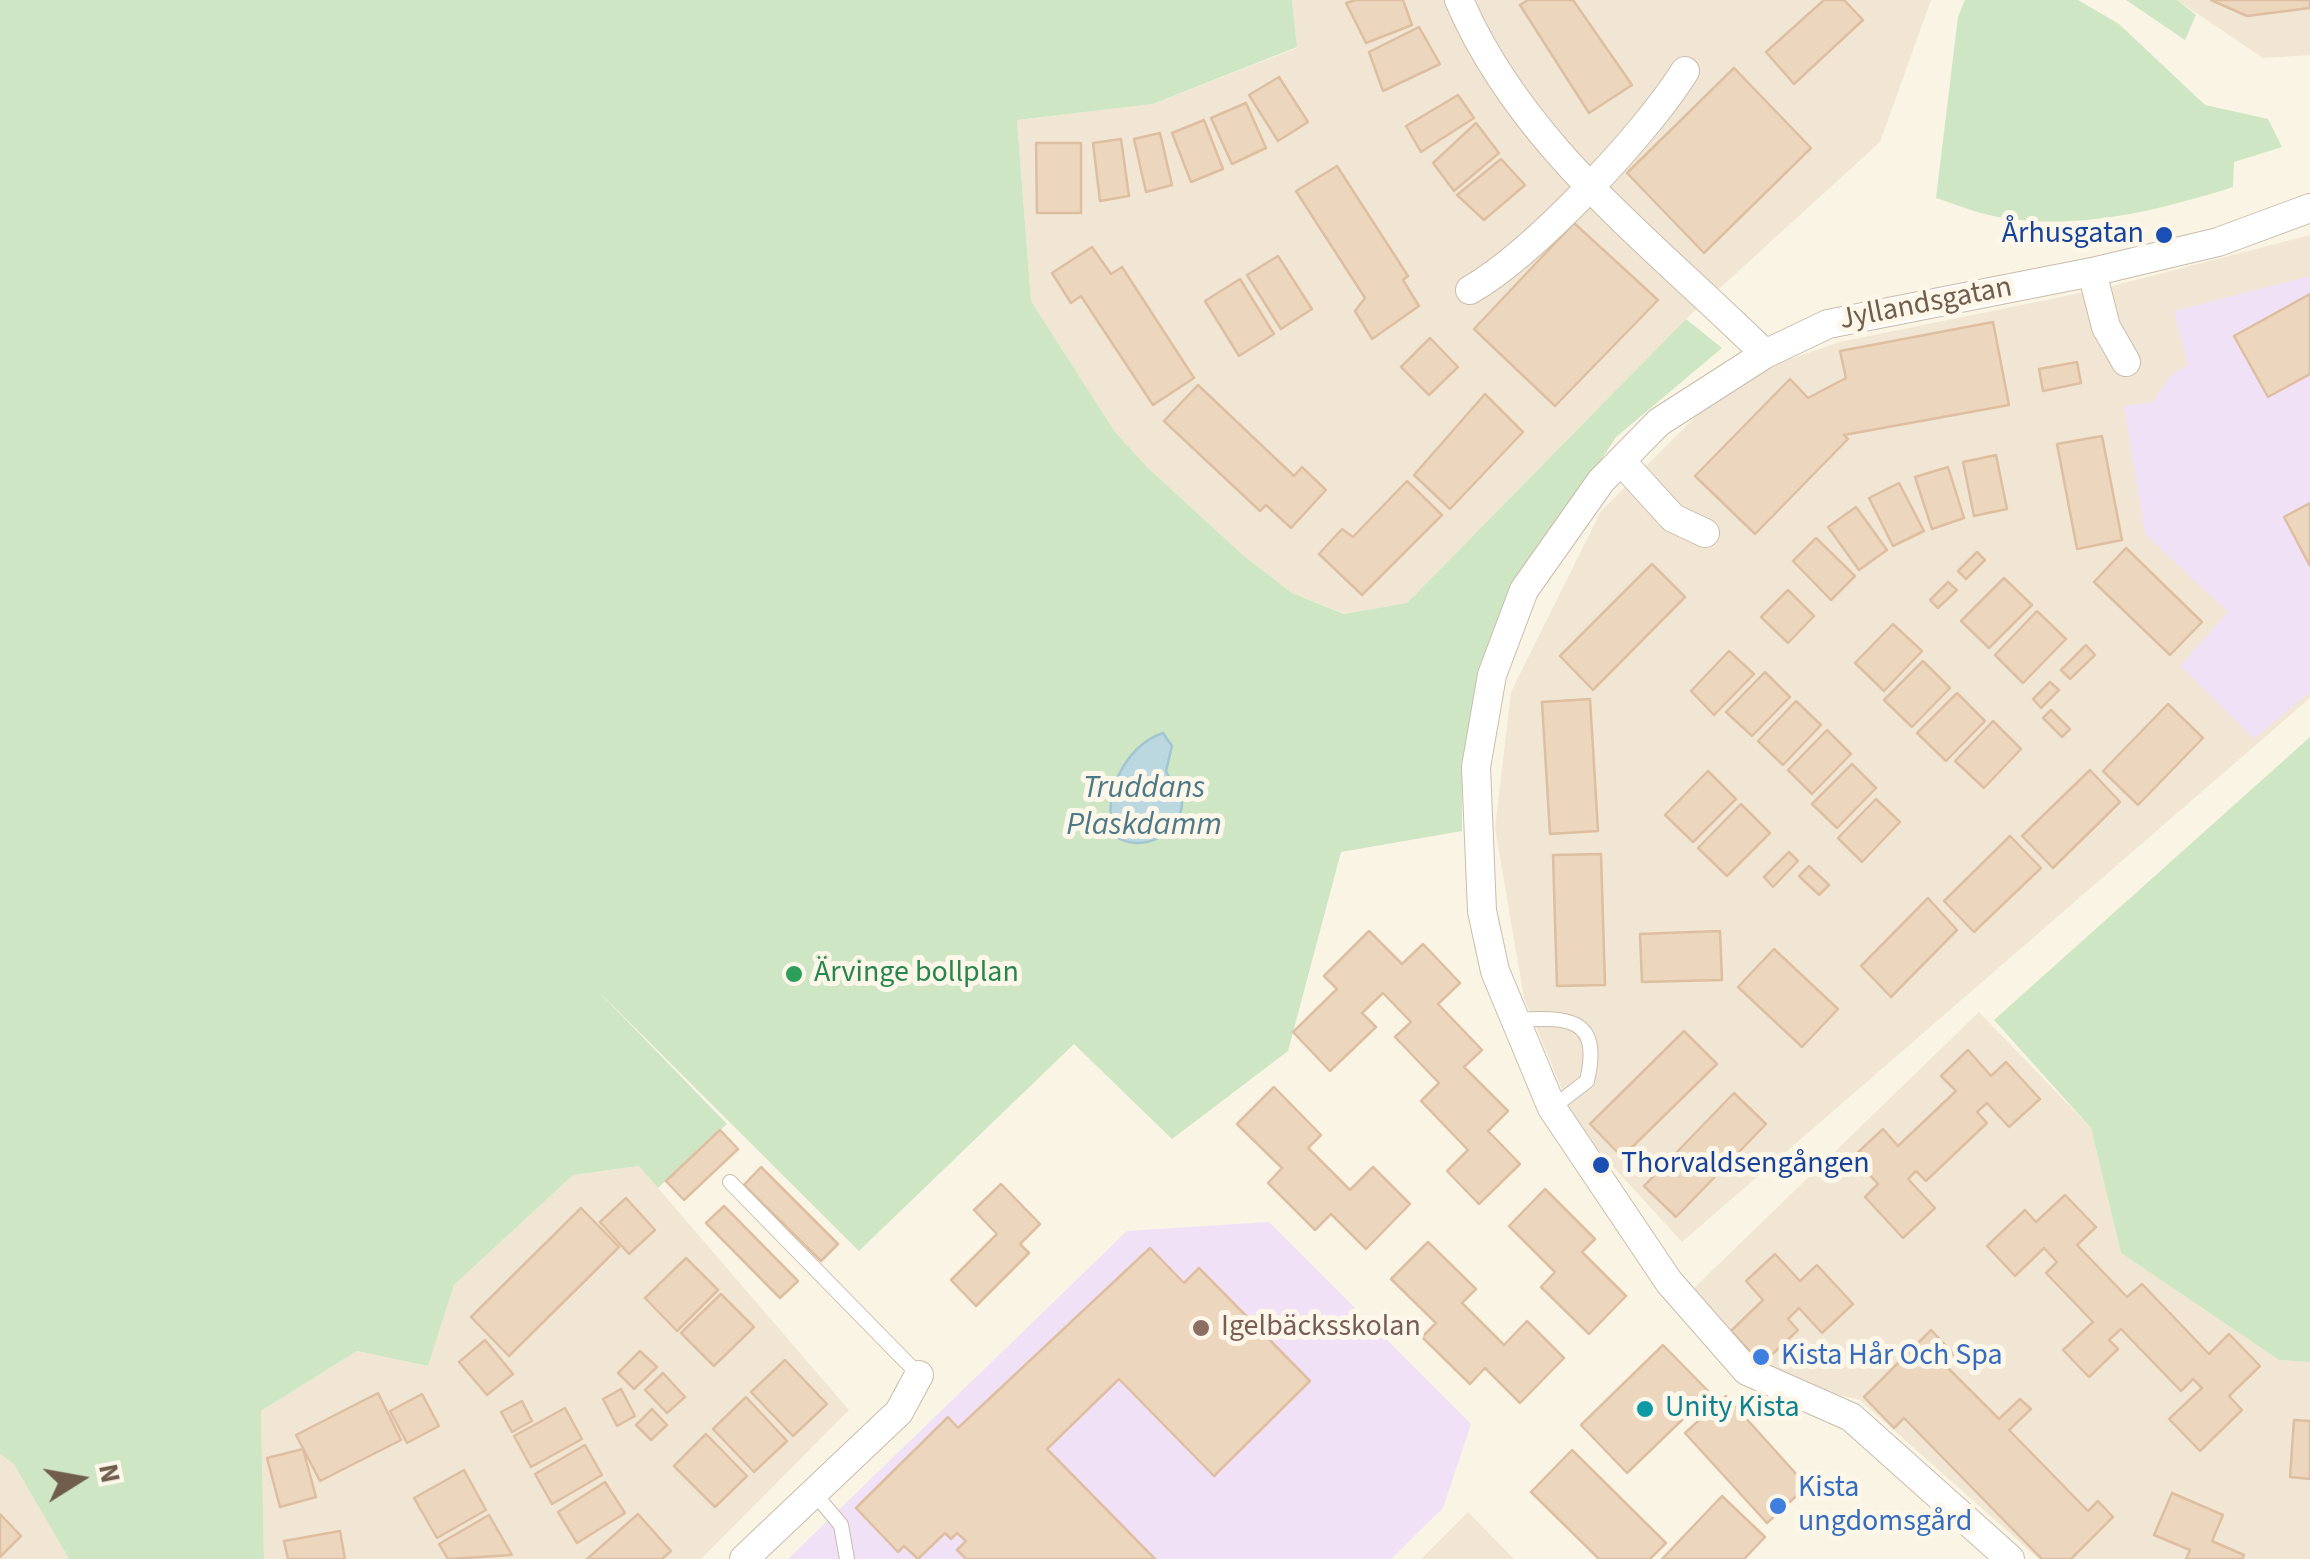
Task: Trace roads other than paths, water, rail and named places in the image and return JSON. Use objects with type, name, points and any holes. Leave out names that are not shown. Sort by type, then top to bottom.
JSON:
[{"type":"street","points":[[1459,0],[1481,52],[1534,124],[1588,185],[1765,354]]},
{"type":"street","points":[[1470,290],[1504,271],[1664,104],[1685,71]]},
{"type":"street","name":"Jyllandsgatan","points":[[2010,1559],[1850,1417],[1746,1371],[1670,1282],[1552,1108],[1513,1020],[1482,912],[1476,767],[1492,675],[1524,590],[1601,482],[1659,422],[1765,354],[1828,324],[2092,272],[2218,242],[2310,208]]},
{"type":"street","points":[[2092,272],[2106,327],[2126,362]]},
{"type":"street","points":[[1622,462],[1673,518],[1705,533]]},
{"type":"street","points":[[748,1558],[898,1412],[919,1375]]},
{"type":"lane","points":[[1513,1020],[1548,1018],[1578,1026],[1592,1039],[1587,1082],[1552,1108]]},
{"type":"lane","points":[[730,1182],[919,1375]]},
{"type":"lane","points":[[814,1493],[841,1526],[847,1559]]},
{"type":"water","name":"Truddans Plaskdamm","points":[[1163,733],[1172,746],[1166,771],[1181,797],[1180,813],[1176,823],[1159,838],[1137,843],[1125,841],[1115,836],[1111,821],[1113,790],[1137,749]]},
{"type":"place","name":"Århusgatan","points":[[2164,235]]},
{"type":"place","name":"Ärvinge bollplan","points":[[794,974]]},
{"type":"place","name":"Thorvaldsengången","points":[[1601,1165]]},
{"type":"place","name":"Igelbäcksskolan","points":[[1201,1328]]},
{"type":"place","name":"Kista Hår Och Spa","points":[[1761,1357]]},
{"type":"place","name":"Unity Kista","points":[[1645,1409]]},
{"type":"place","name":"Kista ungdomsgård","points":[[1778,1506]]}]
